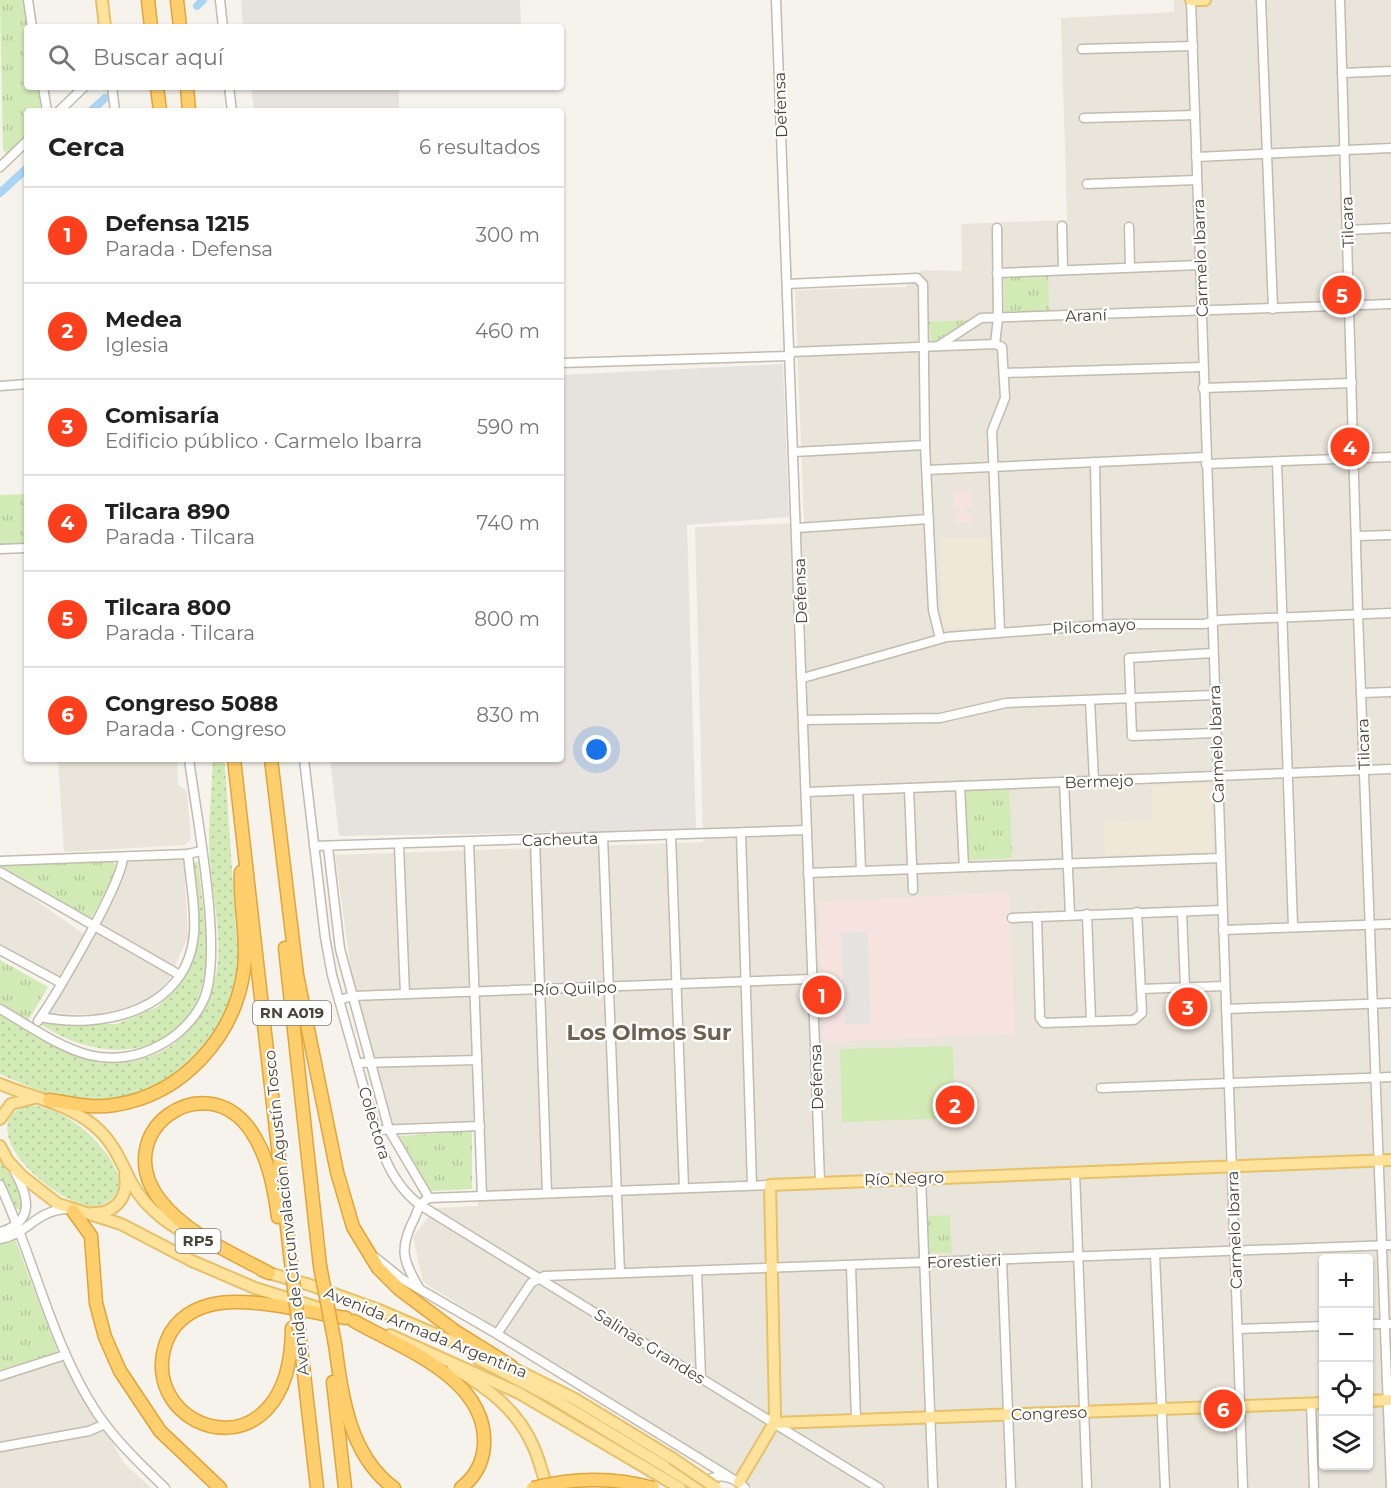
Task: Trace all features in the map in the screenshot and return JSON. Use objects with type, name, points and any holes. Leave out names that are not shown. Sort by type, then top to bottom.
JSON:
[{"type":"highway","points":[[148,0],[151,24]]},
{"type":"highway","points":[[177,0],[180,24]]},
{"type":"highway","points":[[158,90],[160,108]]},
{"type":"highway","points":[[187,90],[189,108]]},
{"type":"highway","name":"Avenida de Circunvalación Agustín Tosco","points":[[234,762],[286,1253],[294,1293],[295,1329],[317,1488]]},
{"type":"highway","name":"Avenida de Circunvalación Agustín Tosco","points":[[263,762],[320,1266],[332,1343],[345,1488]]},
{"type":"highway","points":[[271,762],[297,975],[339,1180],[358,1237],[378,1268],[410,1299],[455,1331],[512,1366]]},
{"type":"highway","points":[[48,1099],[97,1107],[114,1106],[145,1097],[185,1074],[217,1040],[235,1005],[244,968],[245,944],[240,889],[243,835]]},
{"type":"highway","points":[[269,1273],[204,1237],[159,1199],[148,1179],[145,1158],[148,1139],[165,1116],[184,1106],[204,1103],[230,1110],[250,1129],[262,1151],[270,1175],[286,1253]]},
{"type":"highway","points":[[73,1211],[91,1236],[96,1303],[105,1337],[120,1371],[160,1431],[220,1488]]},
{"type":"highway","points":[[295,1329],[281,1390],[266,1411],[257,1418],[231,1427],[204,1424],[188,1416],[172,1399],[163,1376],[165,1347],[173,1329],[194,1311],[212,1304],[243,1302],[350,1319],[432,1363],[452,1378],[472,1403],[484,1432],[484,1451],[478,1468],[461,1488]]},
{"type":"highway","points":[[332,1343],[343,1396],[356,1438],[374,1469],[394,1488]]},
{"type":"highway","points":[[533,1488],[596,1480],[653,1488]]},
{"type":"main road","points":[[102,0],[105,24]]},
{"type":"main road","points":[[1191,0],[1205,0]]},
{"type":"main road","name":"Avenida Armada Argentina","points":[[0,1084],[48,1099],[78,1114],[94,1126],[118,1155],[138,1193],[156,1215],[202,1243],[269,1273],[310,1285],[512,1366],[575,1399],[672,1458],[716,1488]]},
{"type":"main road","points":[[0,1119],[5,1109],[18,1101],[48,1099]]},
{"type":"main road","name":"Avenida Armada Argentina","points":[[3,1151],[36,1189],[73,1211],[121,1224],[192,1261],[255,1288],[350,1319],[411,1343],[519,1393],[680,1488]]},
{"type":"main road","name":"Avenida Armada Argentina","points":[[73,1211],[106,1212],[122,1199],[126,1183],[118,1155]]},
{"type":"main road","name":"Río Negro","points":[[770,1185],[921,1177],[1391,1160]]},
{"type":"main road","points":[[741,1484],[774,1424],[770,1185]]},
{"type":"main road","points":[[310,1285],[345,1303],[506,1371],[700,1486]]},
{"type":"main road","points":[[411,1343],[479,1383],[506,1405],[528,1435],[548,1488]]},
{"type":"main road","points":[[1373,1401],[1390,1400]]},
{"type":"main road","name":"Congreso","points":[[774,1424],[1319,1402]]},
{"type":"street","points":[[28,0],[32,24]]},
{"type":"street","name":"Defensa","points":[[776,0],[820,1182]]},
{"type":"street","name":"Carmelo Ibarra","points":[[1191,0],[1202,367],[1243,1488]]},
{"type":"street","points":[[1262,0],[1273,309]]},
{"type":"street","name":"Tilcara","points":[[1340,0],[1369,925],[1378,1160],[1387,1245],[1391,1488]]},
{"type":"street","points":[[222,2],[223,24]]},
{"type":"street","points":[[1082,49],[1193,46]]},
{"type":"street","points":[[1342,73],[1391,71]]},
{"type":"street","points":[[44,90],[46,108]]},
{"type":"street","points":[[62,108],[81,90]]},
{"type":"street","points":[[112,90],[115,108]]},
{"type":"street","points":[[229,90],[232,108]]},
{"type":"street","points":[[1084,118],[1195,115]]},
{"type":"street","points":[[1,163],[24,144]]},
{"type":"street","points":[[1196,157],[1391,148]]},
{"type":"street","points":[[1087,184],[1197,180]]},
{"type":"street","points":[[1062,226],[1064,270]]},
{"type":"street","points":[[1129,227],[1130,267]]},
{"type":"street","points":[[995,344],[998,318],[997,228]]},
{"type":"street","points":[[1347,230],[1391,228]]},
{"type":"street","points":[[997,273],[1200,265]]},
{"type":"street","points":[[787,284],[921,280],[925,346],[925,445],[933,610],[940,638]]},
{"type":"street","name":"Araní","points":[[937,346],[981,318],[1391,304]]},
{"type":"street","points":[[564,363],[925,346],[995,344],[1002,347],[1005,373],[1004,406],[993,426],[1000,632]]},
{"type":"street","points":[[1005,373],[1202,367]]},
{"type":"street","points":[[1203,388],[1352,383]]},
{"type":"street","points":[[0,386],[24,384]]},
{"type":"street","points":[[794,453],[925,445]]},
{"type":"street","points":[[927,470],[1095,462],[1277,462],[1391,458]]},
{"type":"street","points":[[1095,462],[1098,626]]},
{"type":"street","points":[[1277,462],[1293,927]]},
{"type":"street","points":[[797,528],[929,519]]},
{"type":"street","points":[[1357,536],[1391,535]]},
{"type":"street","points":[[0,549],[24,548]]},
{"type":"street","name":"Pilcomayo","points":[[803,678],[940,638],[1098,626],[1391,613]]},
{"type":"street","points":[[1213,653],[1129,658],[1132,736],[1216,733]]},
{"type":"street","points":[[1361,693],[1391,692]]},
{"type":"street","points":[[804,720],[940,718],[1006,703],[1214,695]]},
{"type":"street","points":[[1090,699],[1094,781]]},
{"type":"street","points":[[0,1009],[80,1052],[117,1057],[137,1055],[157,1047],[187,1023],[203,1001],[210,962],[201,851],[189,762]]},
{"type":"street","name":"Colectora","points":[[304,762],[325,937],[339,1000],[376,1130],[393,1176],[420,1205]]},
{"type":"street","name":"Bermejo","points":[[806,792],[1391,769]]},
{"type":"street","points":[[1064,782],[1070,914]]},
{"type":"street","points":[[960,786],[964,867]]},
{"type":"street","points":[[909,788],[912,890]]},
{"type":"street","points":[[858,790],[861,871]]},
{"type":"street","name":"Cacheuta","points":[[314,846],[807,830]]},
{"type":"street","points":[[741,832],[752,1185]]},
{"type":"street","points":[[671,835],[684,1188]]},
{"type":"street","points":[[603,837],[620,1274]]},
{"type":"street","points":[[535,840],[547,1193]]},
{"type":"street","points":[[470,842],[482,1196]]},
{"type":"street","points":[[399,844],[405,994]]},
{"type":"street","points":[[328,847],[337,933],[389,1130],[429,1198],[420,1205],[403,1244],[405,1261],[420,1289]]},
{"type":"street","points":[[0,861],[123,858],[188,854],[201,851]]},
{"type":"street","points":[[41,1017],[79,1021],[130,1014],[158,998],[178,974],[188,956],[194,933],[188,854]]},
{"type":"street","points":[[33,1028],[93,925],[122,870],[123,858]]},
{"type":"street","points":[[808,873],[1220,858]]},
{"type":"street","points":[[0,872],[178,974]]},
{"type":"street","points":[[1012,918],[1222,910]]},
{"type":"street","points":[[1037,917],[1042,1021],[1047,1024],[1139,1019],[1142,1014],[1137,912]]},
{"type":"street","points":[[1182,912],[1185,987]]},
{"type":"street","points":[[1087,914],[1091,1021]]},
{"type":"street","points":[[1223,930],[1391,924]]},
{"type":"street","points":[[0,950],[61,983]]},
{"type":"street","name":"Río Quilpo","points":[[339,1000],[353,996],[812,979]]},
{"type":"street","points":[[1141,989],[1225,986]]},
{"type":"street","points":[[1226,1009],[1391,1003]]},
{"type":"street","points":[[357,1063],[477,1060]]},
{"type":"street","points":[[1101,1088],[1391,1077]]},
{"type":"street","points":[[376,1130],[480,1126]]},
{"type":"street","points":[[3,1151],[26,1196],[24,1216],[17,1230]]},
{"type":"street","points":[[1075,1172],[1087,1488]]},
{"type":"street","points":[[921,1177],[933,1488]]},
{"type":"street","points":[[0,1185],[65,1355],[105,1424],[127,1451],[165,1488]]},
{"type":"street","name":"Río Negro","points":[[429,1198],[770,1185]]},
{"type":"street","name":"Salinas Grandes","points":[[420,1205],[879,1488]]},
{"type":"street","points":[[0,1239],[44,1213],[73,1211]]},
{"type":"street","points":[[0,1215],[11,1215]]},
{"type":"street","points":[[0,1232],[17,1230]]},
{"type":"street","points":[[358,1237],[388,1269],[741,1484]]},
{"type":"street","name":"Forestieri","points":[[537,1278],[1387,1245]]},
{"type":"street","points":[[1155,1254],[1165,1488]]},
{"type":"street","points":[[1002,1260],[1011,1488]]},
{"type":"street","points":[[851,1266],[856,1420]]},
{"type":"street","points":[[697,1271],[701,1378]]},
{"type":"street","points":[[497,1334],[537,1278]]},
{"type":"street","points":[[1238,1329],[1319,1326]]},
{"type":"street","points":[[0,1376],[65,1355]]},
{"type":"street","points":[[1311,1403],[1314,1488]]},
{"type":"street","points":[[0,1447],[89,1431],[105,1424]]},
{"type":"street","points":[[700,1486],[718,1476],[741,1484]]},
{"type":"shaded area","points":[[241,0],[520,0],[521,24],[243,24]]},
{"type":"shaded area","points":[[1174,0],[1391,0],[1391,1488],[754,1488],[423,1282],[413,1237],[435,1208],[478,1206],[474,1123],[394,1126],[352,978],[335,855],[703,842],[695,527],[804,523],[795,290],[905,287],[922,270],[962,271],[961,224],[1067,220],[1061,18],[1174,12]]},
{"type":"shaded area","points":[[251,90],[399,90],[399,108],[254,108]]},
{"type":"shaded area","points":[[783,364],[789,517],[687,525],[696,830],[339,836],[330,762],[564,762],[564,375]]},
{"type":"shaded area","points":[[971,491],[972,508],[965,509],[965,513],[972,513],[972,522],[955,522],[955,514],[961,513],[962,509],[954,509],[954,492]]},
{"type":"shaded area","points":[[994,537],[996,627],[942,628],[940,538]]},
{"type":"shaded area","points":[[58,762],[179,762],[178,785],[187,791],[191,839],[185,845],[64,852]]},
{"type":"shaded area","points":[[1210,783],[1213,851],[1105,855],[1104,823],[1153,820],[1152,786]]},
{"type":"shaded area","points":[[184,859],[188,936],[169,980],[154,996],[132,1008],[104,1015],[46,1013],[64,982],[0,946],[0,875],[92,940],[129,860]]},
{"type":"shaded area","points":[[1009,892],[1015,1034],[824,1042],[818,902]]},
{"type":"shaded area","points":[[867,932],[871,1024],[845,1025],[841,933]]},
{"type":"shaded area","points":[[65,1355],[123,1462],[151,1488],[0,1488],[0,1373]]},
{"type":"green space","points":[[0,0],[23,0],[27,24],[24,24],[24,90],[38,90],[41,108],[24,108],[24,140],[11,153],[6,154],[3,150]]},
{"type":"green space","points":[[1048,274],[1049,311],[1005,312],[1004,276]]},
{"type":"green space","points":[[971,320],[935,344],[932,344],[929,322]]},
{"type":"green space","points":[[24,494],[24,545],[0,546],[0,495]]},
{"type":"green space","points":[[213,762],[224,762],[238,961],[234,988],[224,1014],[210,1038],[192,1060],[170,1078],[146,1092],[119,1100],[91,1103],[68,1100],[45,1093],[0,1074],[0,1012],[60,1046],[85,1057],[106,1062],[132,1061],[157,1054],[185,1034],[206,1003],[218,964],[219,944],[209,848]]},
{"type":"green space","points":[[1009,787],[1012,858],[966,860],[962,788]]},
{"type":"green space","points":[[112,861],[119,868],[90,920],[4,870],[3,866]]},
{"type":"green space","points":[[198,862],[206,931],[205,972],[197,1001],[183,1023],[164,1038],[142,1047],[117,1050],[92,1047],[66,1038],[42,1025],[45,1020],[58,1024],[117,1024],[157,1007],[173,992],[197,938],[191,863]]},
{"type":"green space","points":[[0,960],[48,987],[28,1021],[0,1004]]},
{"type":"green space","points":[[953,1046],[955,1118],[842,1122],[840,1049]]},
{"type":"green space","points":[[33,1105],[55,1112],[83,1129],[111,1160],[117,1172],[119,1184],[116,1194],[107,1202],[91,1206],[70,1199],[44,1183],[21,1160],[12,1147],[8,1134],[8,1121],[18,1110]]},
{"type":"green space","points":[[472,1131],[472,1189],[431,1191],[399,1136]]},
{"type":"green space","points":[[0,1160],[20,1191],[23,1204],[20,1210],[13,1208],[0,1178]]},
{"type":"green space","points":[[950,1215],[952,1253],[930,1253],[927,1216]]},
{"type":"green space","points":[[15,1239],[58,1353],[0,1370],[0,1241]]},
{"type":"waterway","points":[[197,6],[203,0]]},
{"type":"waterway","points":[[94,108],[105,98]]},
{"type":"waterway","points":[[0,193],[24,171]]},
{"type":"place","name":"Tilcara 800","points":[[1342,295]]},
{"type":"place","name":"Tilcara 890","points":[[1350,447]]},
{"type":"place","name":"Defensa 1215","points":[[822,995]]},
{"type":"place","name":"Comisaría","points":[[1188,1007]]},
{"type":"place","name":"Medea","points":[[955,1105]]},
{"type":"place","name":"Congreso 5088","points":[[1223,1409]]},
{"type":"district","name":"Los Olmos Sur","points":[[649,1032]]}]
